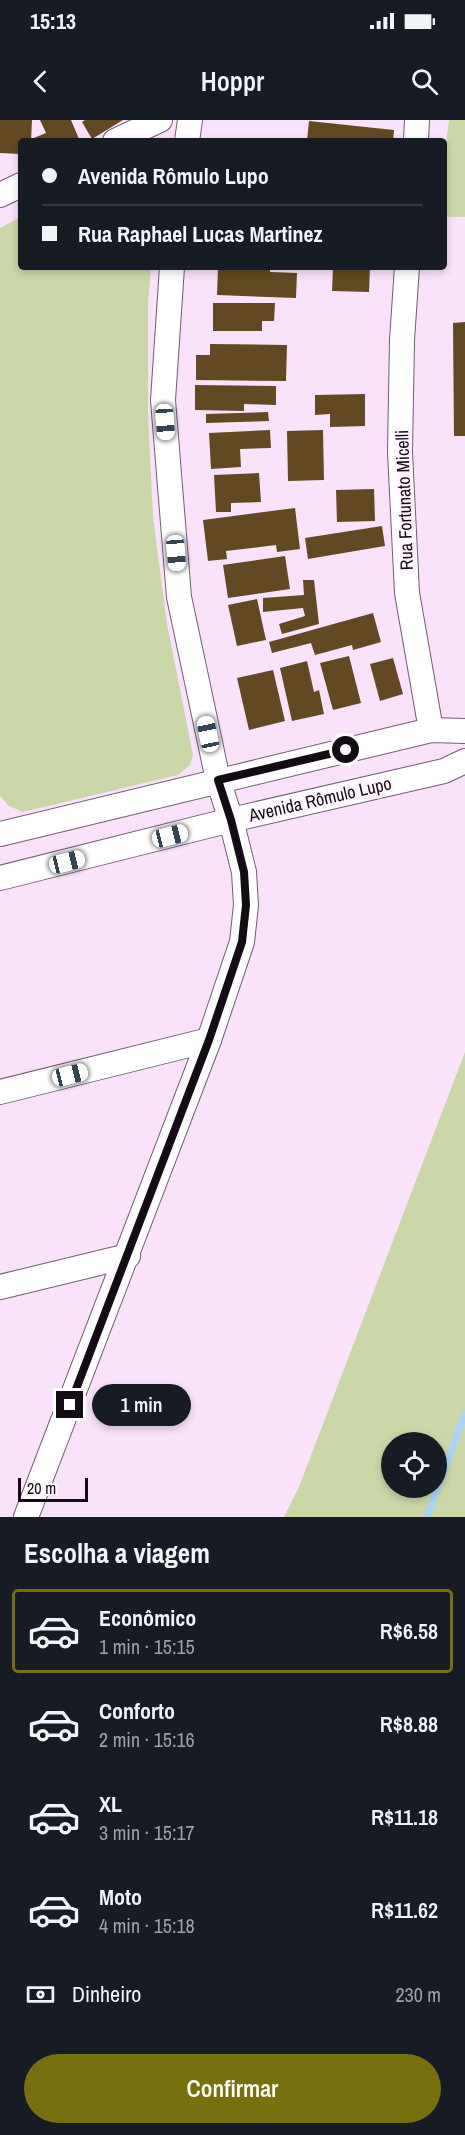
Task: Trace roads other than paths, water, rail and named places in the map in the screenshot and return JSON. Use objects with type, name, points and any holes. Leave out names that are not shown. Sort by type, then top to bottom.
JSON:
[{"type":"street","points":[[121,138],[160,120]]},
{"type":"street","points":[[187,138],[190,120]]},
{"type":"street","points":[[416,138],[417,120]]},
{"type":"street","points":[[0,195],[18,186]]},
{"type":"street","points":[[26,1517],[128,1256],[209,1040],[242,942],[246,905],[244,872],[218,780],[179,597],[163,400],[172,270]]},
{"type":"street","name":"Rua Fortunato Micelli","points":[[407,270],[402,340],[400,452],[407,592],[431,730]]},
{"type":"street","points":[[0,834],[431,730],[465,731]]},
{"type":"street","name":"Avenida Rômulo Lupo","points":[[0,878],[231,820],[444,771],[465,761]]},
{"type":"street","points":[[0,1092],[209,1040]]},
{"type":"street","points":[[0,1287],[128,1256]]},
{"type":"waterway","points":[[427,1517],[465,1413]]}]
